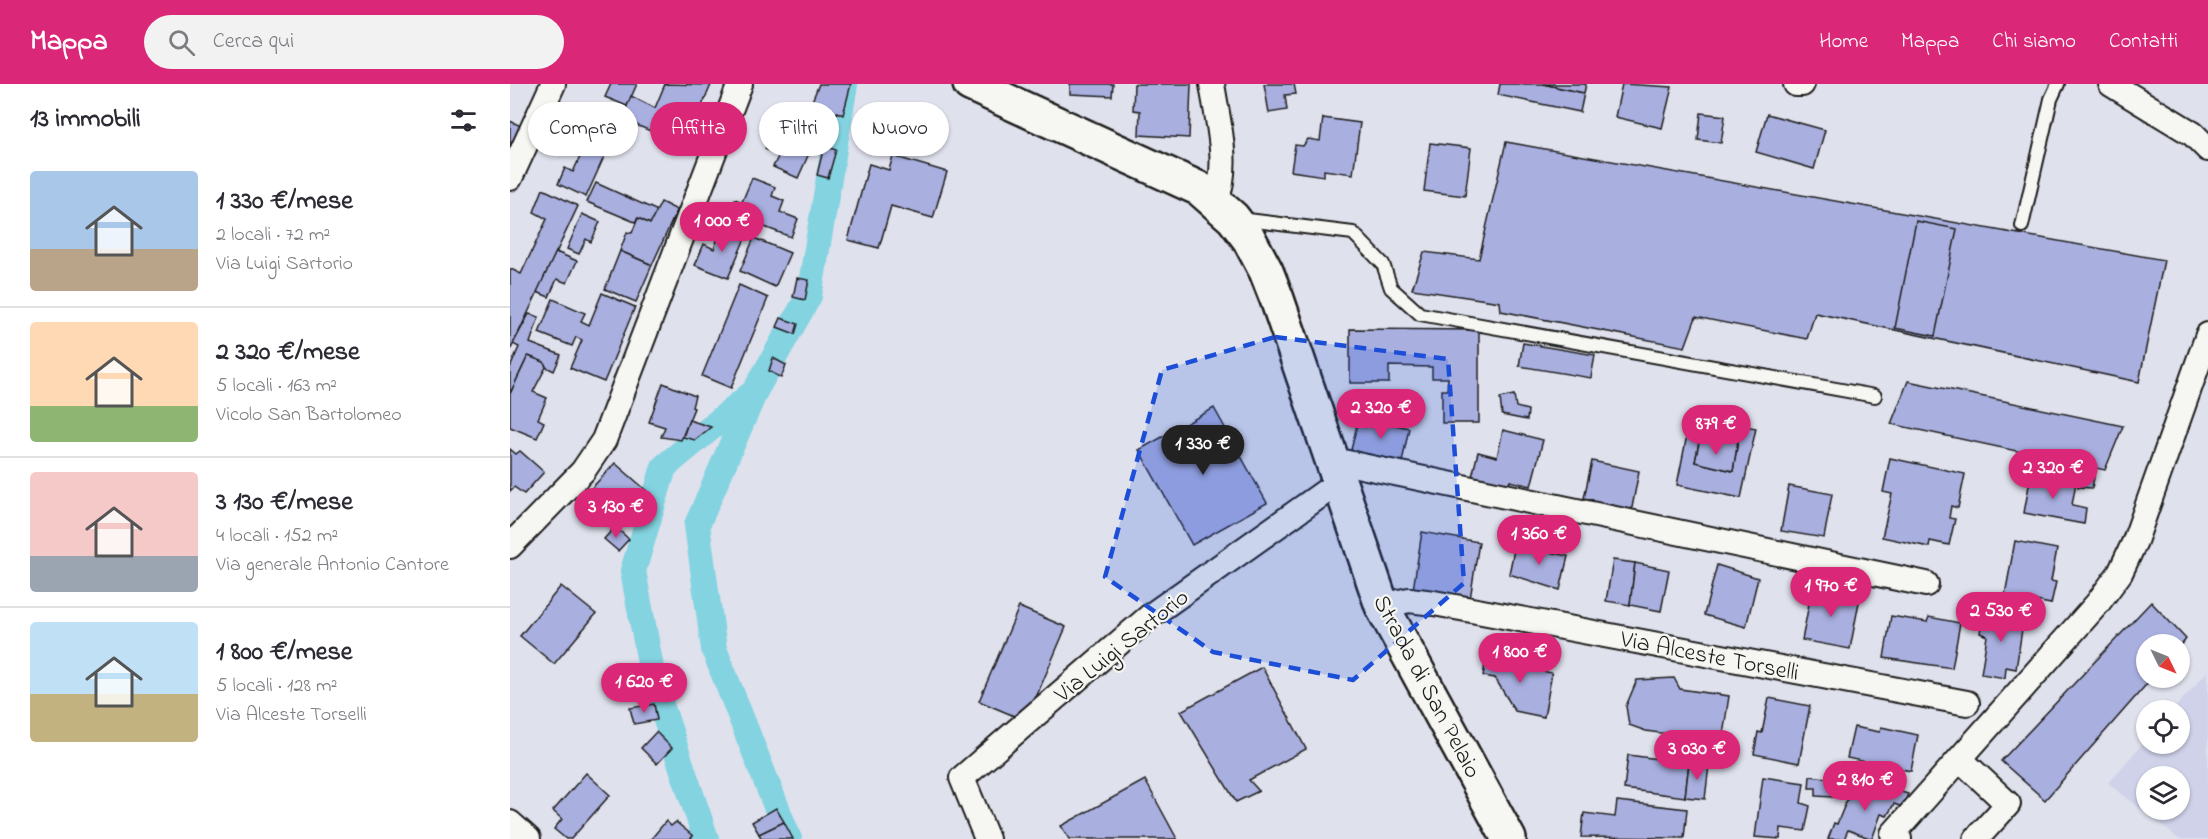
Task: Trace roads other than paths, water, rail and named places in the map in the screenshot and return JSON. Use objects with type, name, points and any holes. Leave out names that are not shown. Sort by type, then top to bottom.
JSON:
[{"type":"street","points":[[510,178],[553,84]]},
{"type":"street","points":[[510,546],[582,471],[604,440],[740,84]]},
{"type":"street","points":[[969,84],[1181,178],[1224,210]]},
{"type":"street","points":[[1212,84],[1224,166],[1224,210]]},
{"type":"street","points":[[1796,84],[1802,84]]},
{"type":"street","points":[[2111,84],[2193,134],[2208,149]]},
{"type":"street","name":"Strada di San Pelaio","points":[[1224,210],[1249,239],[1266,271],[1382,606],[1509,839]]},
{"type":"street","points":[[1899,839],[1893,834],[2097,604],[2120,573],[2135,541],[2208,335]]},
{"type":"street","points":[[1336,471],[1926,584]]},
{"type":"street","name":"Via Luigi Sartorio","points":[[987,839],[962,778],[1149,617],[1336,471]]},
{"type":"street","name":"Via Alceste Torselli","points":[[1382,606],[1409,600],[1434,603],[1967,703]]},
{"type":"street","points":[[1960,759],[2008,804],[1976,839]]},
{"type":"street","points":[[510,823],[528,839]]},
{"type":"lane","points":[[2022,226],[2051,99],[2058,84]]},
{"type":"lane","points":[[1224,210],[1353,233],[1383,264],[1391,288],[1420,314],[1875,396]]},
{"type":"waterway","points":[[706,839],[654,684],[633,571],[664,467],[755,391],[809,296],[845,84]]},
{"type":"waterway","points":[[753,396],[697,525],[714,649],[789,839]]}]
